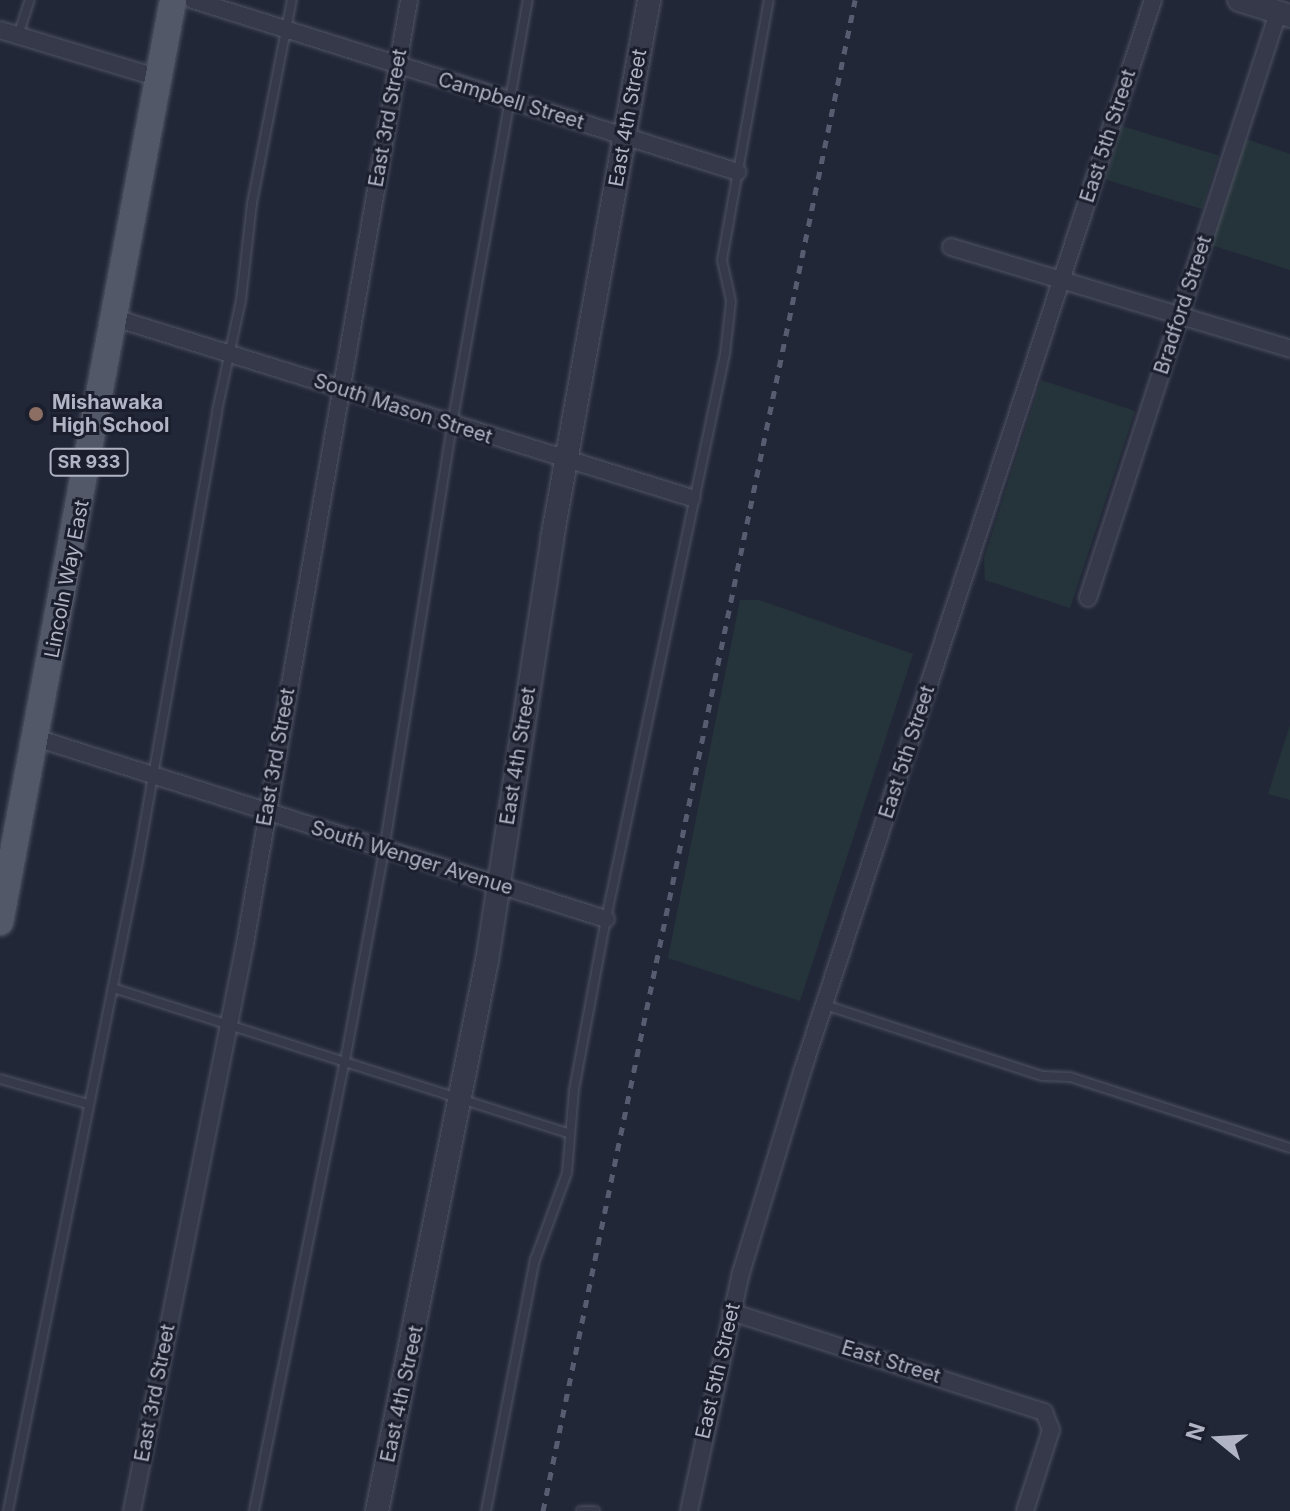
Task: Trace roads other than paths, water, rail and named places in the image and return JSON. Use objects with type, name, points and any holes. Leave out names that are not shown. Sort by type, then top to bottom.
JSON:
[{"type":"main road","name":"Lincoln Way East","points":[[0,917],[173,0]]},
{"type":"street","name":"Campbell Street","points":[[193,0],[738,172]]},
{"type":"street","name":"East 3rd Street","points":[[132,1511],[267,812],[409,0]]},
{"type":"street","name":"East 4th Street","points":[[377,1511],[461,1099],[566,461],[649,0]]},
{"type":"street","name":"East 5th Street","points":[[689,1511],[731,1312],[825,1005],[1153,0]]},
{"type":"street","points":[[1239,0],[1284,14]]},
{"type":"street","name":"Bradford Street","points":[[1088,598],[1179,315],[1284,14]]},
{"type":"street","points":[[0,30],[159,78]]},
{"type":"street","points":[[951,247],[1290,349]]},
{"type":"street","name":"South Mason Street","points":[[115,318],[692,498]]},
{"type":"street","name":"South Wenger Avenue","points":[[36,738],[606,919]]},
{"type":"street","name":"East Street","points":[[731,1312],[1039,1408],[1049,1417],[1051,1430],[1025,1511]]},
{"type":"lane","points":[[18,36],[30,0]]},
{"type":"lane","points":[[8,1511],[153,776],[246,272],[252,203],[292,0]]},
{"type":"lane","points":[[254,1511],[345,1061],[384,850],[452,425],[528,0]]},
{"type":"lane","points":[[486,1511],[535,1260],[567,1173],[568,1133],[606,919],[730,325],[731,301],[721,270],[769,0]]},
{"type":"lane","points":[[113,988],[568,1133]]},
{"type":"lane","points":[[825,1005],[1042,1076],[1070,1077],[1290,1148]]},
{"type":"lane","points":[[0,1079],[88,1104]]},
{"type":"lane","points":[[581,1511],[595,1511]]},
{"type":"railway","points":[[543,1511],[855,0]]},
{"type":"place","name":"Mishawaka High School","points":[[36,414]]}]
